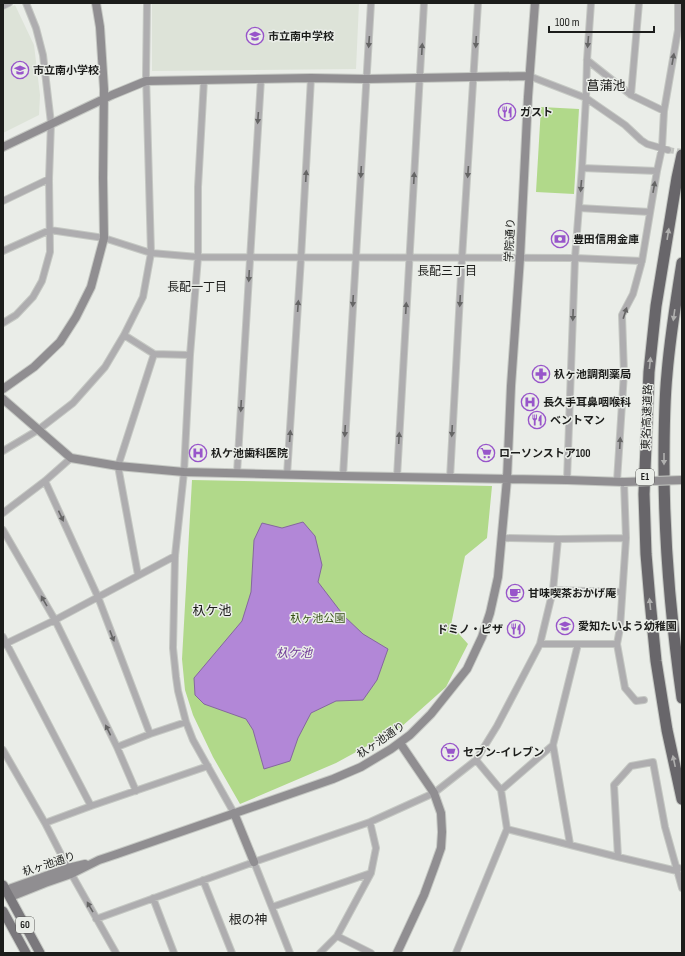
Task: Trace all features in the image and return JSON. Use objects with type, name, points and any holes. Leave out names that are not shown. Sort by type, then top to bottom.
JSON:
[{"type":"highway","name":"東名高速道路","points":[[682,155],[656,306],[650,365],[644,494],[646,554],[656,661],[667,730],[682,799]]},
{"type":"highway","name":"東名高速道路","points":[[682,263],[667,375],[664,438],[666,553],[682,698]]},
{"type":"main road","name":"60","points":[[5,892],[40,953]]},
{"type":"main road","name":"60","points":[[3,911],[26,953]]},
{"type":"street","points":[[3,6],[9,3]]},
{"type":"street","points":[[3,323],[16,314],[33,297],[42,281],[50,252],[49,179],[52,123],[43,55],[36,28],[26,3]]},
{"type":"street","points":[[3,389],[34,367],[60,342],[76,317],[91,287],[104,238],[104,89],[100,27],[96,3]]},
{"type":"street","points":[[3,451],[38,430],[73,403],[105,367],[124,335],[142,297],[151,253],[146,81],[147,3]]},
{"type":"street","points":[[343,476],[371,3]]},
{"type":"street","points":[[397,477],[424,3]]},
{"type":"street","points":[[450,478],[478,3]]},
{"type":"street","name":"学院通り","points":[[507,479],[511,386],[520,258],[534,3]]},
{"type":"street","points":[[568,480],[575,258],[582,168],[591,3]]},
{"type":"street","points":[[631,95],[639,3]]},
{"type":"street","points":[[644,700],[636,701],[625,688],[617,644],[620,628],[626,538],[621,482],[624,373],[622,315],[633,294],[642,261],[657,171],[665,149],[664,111],[678,30],[678,3]]},
{"type":"street","points":[[587,60],[631,95],[664,111]]},
{"type":"street","points":[[3,146],[112,95],[146,81],[529,76],[586,98],[625,125],[647,144],[665,149]]},
{"type":"street","points":[[287,475],[302,258],[311,78]]},
{"type":"street","points":[[237,474],[261,79]]},
{"type":"street","points":[[204,80],[198,187],[198,257],[190,355],[184,472],[175,556],[173,648],[178,691],[186,722],[193,740],[234,813],[290,953]]},
{"type":"street","points":[[582,168],[657,171]]},
{"type":"street","points":[[3,201],[49,179]]},
{"type":"street","points":[[579,208],[650,212]]},
{"type":"street","points":[[3,250],[50,230],[104,238],[151,253],[198,257],[575,258],[642,261]]},
{"type":"street","points":[[124,335],[154,354],[190,355]]},
{"type":"street","points":[[138,575],[118,466],[154,354]]},
{"type":"street","points":[[3,399],[71,458],[118,466],[184,472],[237,474],[621,482],[682,480]]},
{"type":"street","points":[[3,513],[71,458]]},
{"type":"street","name":"杁ヶ池通り","points":[[5,892],[347,773],[376,758],[400,743],[432,714],[466,669],[482,637],[490,613],[498,577],[507,479]]},
{"type":"street","points":[[44,481],[98,597],[150,734]]},
{"type":"street","points":[[3,530],[55,620],[136,791]]},
{"type":"street","points":[[502,538],[626,538]]},
{"type":"street","points":[[96,919],[370,822],[434,792],[476,760],[497,726],[540,644],[553,590],[558,539]]},
{"type":"street","points":[[91,806],[4,642],[55,620],[175,556]]},
{"type":"street","points":[[553,590],[622,592]]},
{"type":"street","points":[[540,644],[617,644]]},
{"type":"street","points":[[570,844],[553,745],[578,644]]},
{"type":"street","points":[[116,747],[186,722]]},
{"type":"street","points":[[397,953],[424,895],[441,848],[442,832],[441,814],[434,792],[400,743]]},
{"type":"street","points":[[501,790],[553,745]]},
{"type":"street","points":[[3,750],[116,953]]},
{"type":"street","points":[[456,953],[507,829],[501,790],[476,760]]},
{"type":"street","points":[[618,857],[614,785],[631,766],[653,762],[665,827],[682,888]]},
{"type":"street","points":[[45,823],[208,766]]},
{"type":"street","points":[[320,953],[337,936],[371,873],[376,848],[370,822]]},
{"type":"street","points":[[507,829],[618,857],[678,870]]},
{"type":"street","points":[[272,907],[371,873]]},
{"type":"street","points":[[204,880],[232,953]]},
{"type":"street","points":[[153,898],[174,953]]},
{"type":"street","points":[[337,936],[371,953]]},
{"type":"shaded area","name":"市立南中学校","points":[[152,3],[359,3],[356,69],[152,71]]},
{"type":"shaded area","name":"市立南小学校","points":[[15,5],[34,45],[40,95],[39,115],[3,133],[3,10]]},
{"type":"green space","points":[[541,107],[579,109],[574,194],[536,192]]},
{"type":"green space","name":"杁ヶ池公園","points":[[192,480],[492,486],[487,538],[465,556],[451,625],[468,644],[446,687],[400,728],[336,763],[240,804],[213,757],[193,715],[185,690],[182,659]]},
{"type":"water","name":"杁ケ池","points":[[303,522],[315,536],[322,565],[318,582],[344,616],[363,634],[388,649],[377,680],[363,700],[336,701],[311,713],[298,738],[290,761],[264,769],[253,730],[246,719],[204,704],[195,695],[194,678],[242,621],[251,592],[254,540],[262,523],[282,528]]},
{"type":"tunnel","points":[[668,150],[682,152]]},
{"type":"place","name":"市立南中学校","points":[[255,36]]},
{"type":"place","name":"市立南小学校","points":[[20,70]]},
{"type":"place","name":"ガスト","points":[[507,112]]},
{"type":"place","name":"豊田信用金庫","points":[[560,239]]},
{"type":"place","name":"杁ヶ池調剤薬局","points":[[541,374]]},
{"type":"place","name":"長久手耳鼻咽喉科","points":[[530,402]]},
{"type":"place","name":"ベントマン","points":[[537,420]]},
{"type":"place","name":"杁ケ池歯科医院","points":[[198,453]]},
{"type":"place","name":"ローソンストア100","points":[[486,453]]},
{"type":"place","name":"甘味喫茶おかげ庵","points":[[515,593]]},
{"type":"place","name":"愛知たいよう幼稚園","points":[[565,626]]},
{"type":"place","name":"ドミノ・ピザ","points":[[516,629]]},
{"type":"place","name":"セブン-イレブン","points":[[450,752]]},
{"type":"district","name":"菖蒲池","points":[[606,86]]},
{"type":"district","name":"長配三丁目","points":[[447,271]]},
{"type":"district","name":"長配一丁目","points":[[197,287]]},
{"type":"district","name":"杁ケ池","points":[[212,611]]},
{"type":"district","name":"根の神","points":[[248,920]]}]
